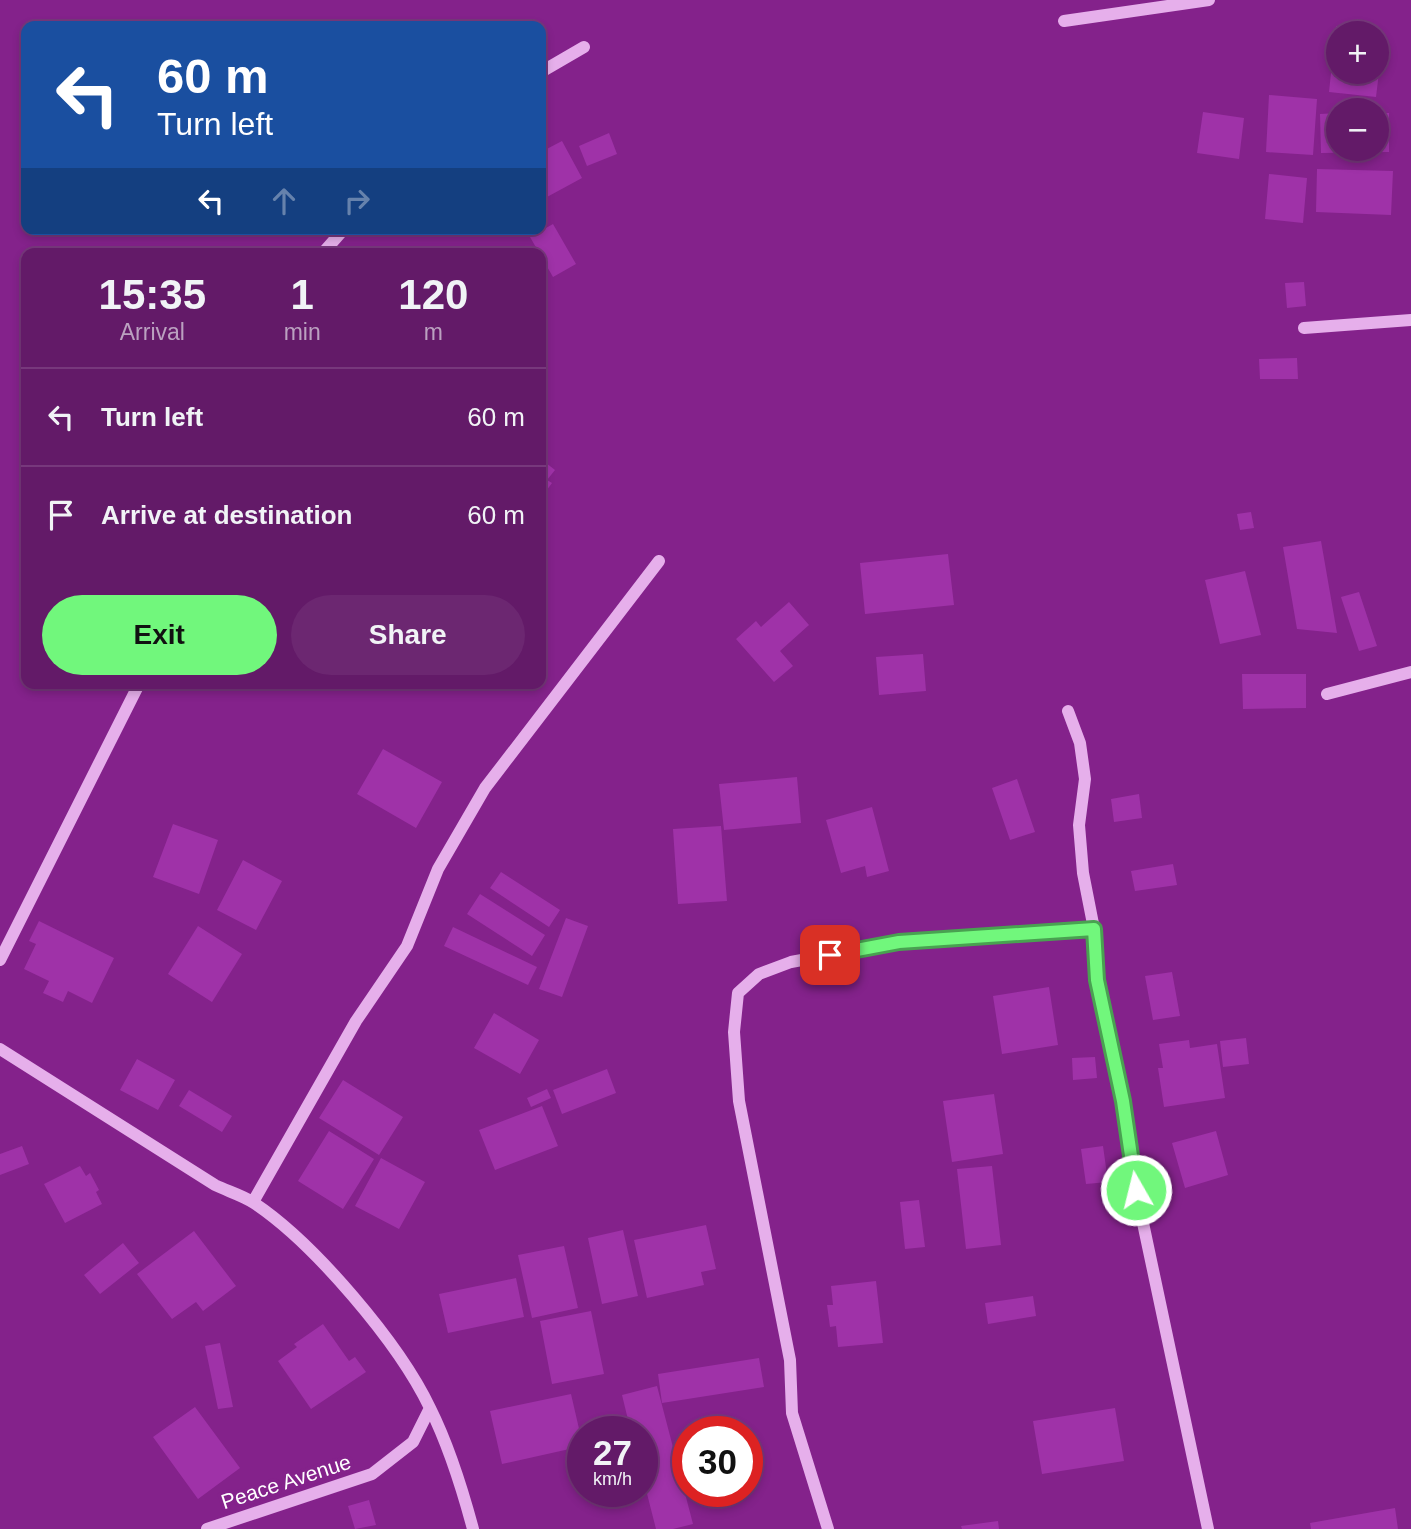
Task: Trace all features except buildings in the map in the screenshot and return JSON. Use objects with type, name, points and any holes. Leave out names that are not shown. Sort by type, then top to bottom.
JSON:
[{"type":"street","points":[[1064,21],[1209,0]]},
{"type":"street","points":[[546,69],[584,47]]},
{"type":"street","points":[[1304,327],[1411,320]]},
{"type":"street","points":[[253,1202],[356,1021],[407,946],[438,869],[485,788],[659,561]]},
{"type":"street","points":[[1327,694],[1411,672]]},
{"type":"street","points":[[0,960],[136,689]]},
{"type":"street","points":[[1068,712],[1080,743],[1085,779],[1079,825],[1083,873],[1094,929],[1097,980],[1123,1101],[1136,1190],[1208,1529]]},
{"type":"street","points":[[828,1529],[792,1413],[790,1360],[740,1101],[734,1032],[738,993],[759,974],[791,962],[899,942],[1094,929]]},
{"type":"street","points":[[0,1049],[215,1185],[253,1202],[318,1258],[404,1362],[430,1408],[461,1487],[473,1529]]},
{"type":"street","name":"Peace Avenue","points":[[207,1529],[372,1474],[413,1442],[430,1408]]},
{"type":"route","points":[[830,955],[899,942],[1094,929],[1097,980],[1123,1101],[1136,1190]]}]
